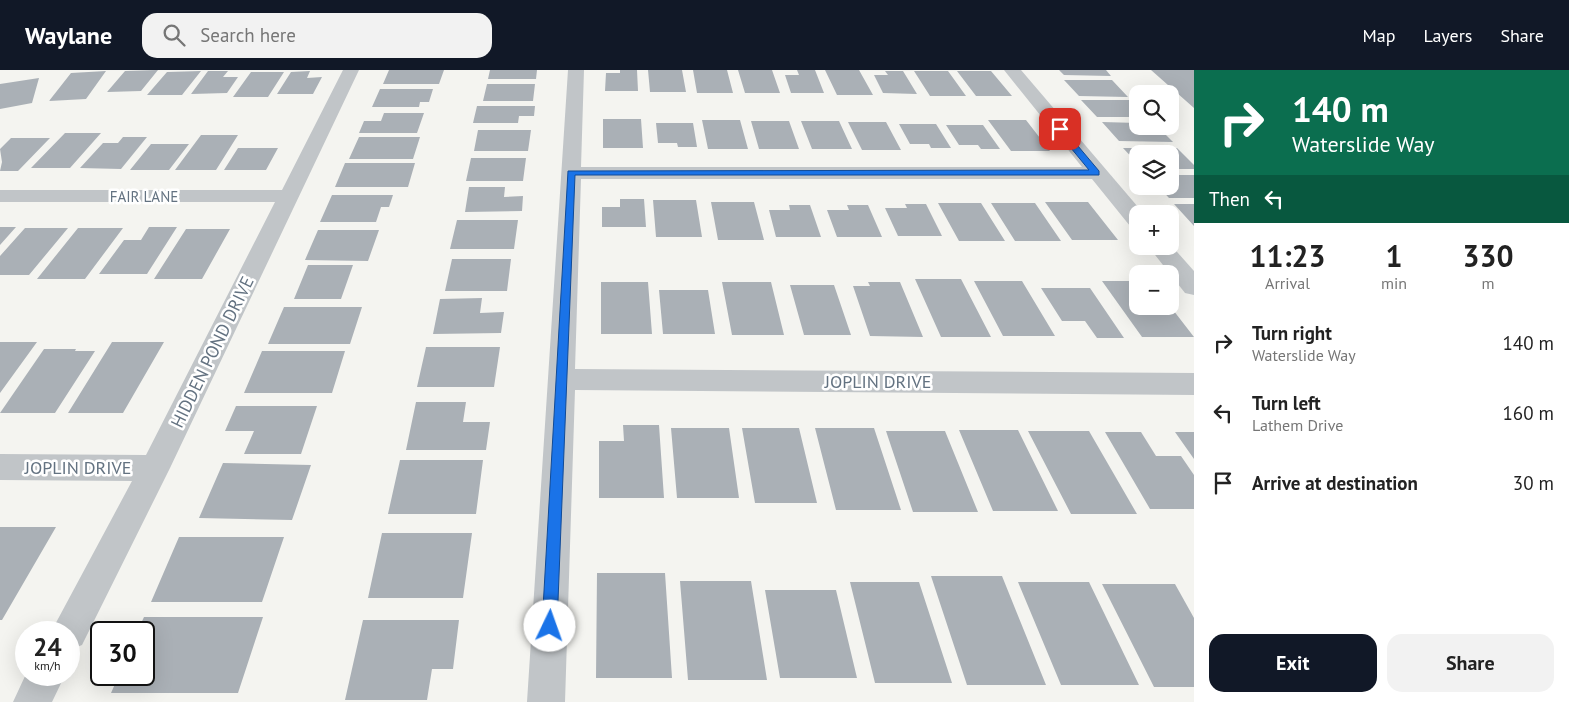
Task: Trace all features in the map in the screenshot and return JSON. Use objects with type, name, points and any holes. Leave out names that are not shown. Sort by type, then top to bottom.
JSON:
[{"type":"street","name":"HIDDEN POND DRIVE","points":[[75,621],[155,468],[351,70]]},
{"type":"street","points":[[546,702],[576,70]]},
{"type":"street","points":[[1012,70],[1129,211]]},
{"type":"street","points":[[571,173],[1096,173]]},
{"type":"street","name":"FAIR LANE","points":[[0,196],[289,196]]},
{"type":"street","points":[[1167,255],[1194,287]]},
{"type":"street","name":"JOPLIN DRIVE","points":[[561,379],[1194,384]]},
{"type":"street","name":"JOPLIN DRIVE","points":[[0,467],[155,468]]},
{"type":"street","points":[[32,702],[40,686]]},
{"type":"building","points":[[158,70],[141,91],[107,92],[125,71]]},
{"type":"building","points":[[389,70],[444,70],[439,84],[383,84]]},
{"type":"building","points":[[490,70],[537,70],[536,79],[488,79]]},
{"type":"building","points":[[620,70],[637,70],[638,91],[605,91],[606,73],[620,73]]},
{"type":"building","points":[[648,70],[682,70],[686,92],[650,92]]},
{"type":"building","points":[[693,70],[727,70],[733,93],[697,93]]},
{"type":"building","points":[[738,70],[772,70],[780,93],[745,93]]},
{"type":"building","points":[[797,70],[815,70],[824,93],[791,93],[785,75],[799,75]]},
{"type":"building","points":[[825,70],[859,70],[873,95],[837,95]]},
{"type":"building","points":[[1059,70],[1106,70],[1111,76],[1064,75]]},
{"type":"building","points":[[1151,70],[1194,70],[1194,108],[1179,95],[1179,85],[1168,85]]},
{"type":"building","points":[[106,71],[86,99],[49,101],[71,73]]},
{"type":"building","points":[[201,71],[182,95],[147,95],[167,72]]},
{"type":"building","points":[[208,71],[228,71],[223,77],[238,77],[227,93],[191,94]]},
{"type":"building","points":[[310,71],[307,78],[322,77],[313,94],[277,94],[291,72]]},
{"type":"building","points":[[885,71],[903,71],[917,94],[883,93],[874,75],[888,75]]},
{"type":"building","points":[[914,71],[948,71],[966,96],[930,96]]},
{"type":"building","points":[[957,71],[991,71],[1012,96],[976,96]]},
{"type":"building","points":[[251,72],[284,72],[268,97],[233,97]]},
{"type":"building","points":[[39,78],[32,103],[0,109],[0,84]]},
{"type":"building","points":[[1064,80],[1112,80],[1128,97],[1079,96]]},
{"type":"building","points":[[487,84],[535,84],[533,101],[483,101]]},
{"type":"building","points":[[380,89],[433,89],[429,102],[420,102],[419,107],[372,107]]},
{"type":"building","points":[[1081,100],[1129,100],[1129,117],[1097,117]]},
{"type":"building","points":[[477,106],[535,106],[534,116],[519,116],[518,123],[473,123]]},
{"type":"building","points":[[384,113],[424,113],[417,133],[359,133],[364,121],[381,121]]},
{"type":"building","points":[[603,119],[641,119],[643,148],[603,148]]},
{"type":"building","points":[[702,120],[740,120],[748,149],[708,149]]},
{"type":"building","points":[[988,120],[1026,120],[1050,151],[1011,151]]},
{"type":"building","points":[[751,121],[789,121],[799,149],[759,149]]},
{"type":"building","points":[[801,121],[839,121],[852,149],[812,149]]},
{"type":"building","points":[[848,122],[886,122],[901,150],[862,150]]},
{"type":"building","points":[[1102,122],[1129,123],[1129,135],[1166,135],[1173,142],[1119,141]]},
{"type":"building","points":[[656,123],[693,123],[697,147],[678,147],[677,143],[658,143]]},
{"type":"building","points":[[899,124],[936,124],[951,148],[931,148],[929,144],[910,144]]},
{"type":"building","points":[[946,125],[983,125],[1000,149],[981,149],[978,145],[959,145]]},
{"type":"building","points":[[478,130],[531,130],[528,151],[474,151]]},
{"type":"building","points":[[65,133],[101,133],[70,168],[31,168]]},
{"type":"building","points":[[201,135],[238,135],[216,170],[175,170]]},
{"type":"building","points":[[123,137],[147,137],[121,169],[80,168],[103,143],[118,143]]},
{"type":"building","points":[[359,137],[420,137],[413,159],[349,159]]},
{"type":"building","points":[[11,138],[50,138],[18,171],[0,171],[2,162],[0,149]]},
{"type":"building","points":[[151,144],[189,144],[169,170],[130,170]]},
{"type":"building","points":[[238,148],[278,148],[266,170],[224,170]]},
{"type":"building","points":[[1123,148],[1129,148],[1129,154]]},
{"type":"building","points":[[1179,150],[1194,165],[1194,169],[1179,169]]},
{"type":"building","points":[[471,158],[526,158],[523,181],[466,181]]},
{"type":"building","points":[[345,163],[415,163],[408,187],[335,187]]},
{"type":"building","points":[[1179,175],[1194,175],[1194,198],[1169,198],[1166,195],[1179,195]]},
{"type":"building","points":[[469,187],[505,187],[504,197],[523,196],[522,211],[465,212]]},
{"type":"building","points":[[332,195],[393,195],[389,207],[381,207],[376,222],[320,222]]},
{"type":"building","points":[[620,199],[644,199],[646,227],[602,227],[602,207],[620,207]]},
{"type":"building","points":[[653,200],[696,200],[702,237],[656,237]]},
{"type":"building","points":[[711,202],[754,202],[764,240],[718,240]]},
{"type":"building","points":[[1045,202],[1088,202],[1118,240],[1072,240]]},
{"type":"building","points":[[938,203],[981,203],[1005,241],[959,241]]},
{"type":"building","points":[[991,203],[1035,203],[1061,241],[1015,241]]},
{"type":"building","points":[[905,204],[926,204],[942,236],[898,236],[885,208],[907,208]]},
{"type":"building","points":[[1194,204],[1194,226],[1179,210],[1179,205],[1175,205]]},
{"type":"building","points":[[789,205],[810,205],[821,237],[776,237],[769,210],[790,210]]},
{"type":"building","points":[[847,205],[868,205],[882,237],[837,237],[827,210],[849,210]]},
{"type":"building","points":[[457,220],[518,220],[514,249],[450,249]]},
{"type":"building","points":[[0,227],[16,227],[0,245]]},
{"type":"building","points":[[149,227],[177,227],[147,274],[99,274],[124,240],[141,240]]},
{"type":"building","points":[[25,228],[68,228],[29,275],[0,275],[0,256]]},
{"type":"building","points":[[78,228],[123,228],[85,279],[37,279]]},
{"type":"building","points":[[186,229],[230,229],[202,279],[154,279]]},
{"type":"building","points":[[318,230],[379,230],[368,261],[305,260]]},
{"type":"building","points":[[452,259],[511,259],[507,291],[445,291]]},
{"type":"building","points":[[308,265],[353,265],[341,299],[294,299]]},
{"type":"building","points":[[915,279],[961,279],[991,337],[941,337]]},
{"type":"building","points":[[974,281],[1022,281],[1055,336],[1003,336]]},
{"type":"building","points":[[1102,281],[1129,281],[1129,315],[1177,315],[1194,337],[1142,337]]},
{"type":"building","points":[[601,282],[648,282],[652,334],[601,334]]},
{"type":"building","points":[[722,282],[771,282],[784,335],[732,335]]},
{"type":"building","points":[[868,282],[900,282],[923,337],[870,336],[853,286],[870,286]]},
{"type":"building","points":[[790,285],[834,285],[851,335],[804,335]]},
{"type":"building","points":[[1041,288],[1090,288],[1124,338],[1097,338],[1085,321],[1062,321]]},
{"type":"building","points":[[659,290],[708,290],[715,334],[663,334]]},
{"type":"building","points":[[482,298],[480,313],[504,312],[501,333],[433,334],[440,299]]},
{"type":"building","points":[[284,307],[362,307],[350,344],[268,344]]},
{"type":"building","points":[[0,342],[37,342],[0,393]]},
{"type":"building","points":[[112,342],[164,342],[123,413],[68,413]]},
{"type":"building","points":[[426,347],[500,347],[494,387],[417,387]]},
{"type":"building","points":[[44,349],[95,351],[55,413],[0,413]]},
{"type":"building","points":[[262,351],[345,351],[332,393],[244,393]]},
{"type":"building","points":[[416,402],[466,402],[463,422],[490,422],[486,450],[406,450]]},
{"type":"building","points":[[236,406],[317,406],[301,454],[244,454],[254,431],[225,431]]},
{"type":"building","points":[[623,425],[659,425],[664,498],[599,498],[599,441],[624,441]]},
{"type":"building","points":[[671,428],[729,428],[739,498],[677,498]]},
{"type":"building","points":[[742,428],[799,428],[817,503],[755,503]]},
{"type":"building","points":[[815,428],[874,428],[901,510],[836,510]]},
{"type":"building","points":[[959,430],[1018,430],[1058,511],[993,511]]},
{"type":"building","points":[[886,431],[945,431],[978,512],[913,512]]},
{"type":"building","points":[[1028,431],[1089,431],[1137,514],[1071,514]]},
{"type":"building","points":[[1105,432],[1141,432],[1156,456],[1181,456],[1194,475],[1194,509],[1150,509]]},
{"type":"building","points":[[1175,432],[1194,432],[1194,459]]},
{"type":"building","points":[[400,460],[483,460],[476,514],[388,514]]},
{"type":"building","points":[[223,463],[311,465],[292,520],[199,518]]},
{"type":"building","points":[[0,527],[56,527],[2,620],[0,620]]},
{"type":"building","points":[[382,533],[472,533],[463,598],[368,598]]},
{"type":"building","points":[[179,537],[284,537],[262,602],[151,602]]},
{"type":"building","points":[[597,573],[665,573],[672,678],[596,678]]},
{"type":"building","points":[[931,576],[1002,576],[1046,685],[967,685]]},
{"type":"building","points":[[680,581],[751,581],[767,680],[688,680]]},
{"type":"building","points":[[850,582],[919,582],[952,683],[875,683]]},
{"type":"building","points":[[1018,582],[1089,582],[1139,685],[1061,685]]},
{"type":"building","points":[[1102,584],[1175,584],[1194,618],[1194,687],[1154,687]]},
{"type":"building","points":[[765,590],[836,590],[857,678],[780,678]]},
{"type":"building","points":[[144,617],[263,617],[238,693],[111,693],[114,686],[155,686],[155,621],[142,621]]},
{"type":"building","points":[[363,620],[459,620],[453,669],[432,669],[427,700],[345,700]]},
{"type":"route","points":[[550,626],[571,173],[1096,173],[1060,129]]}]
